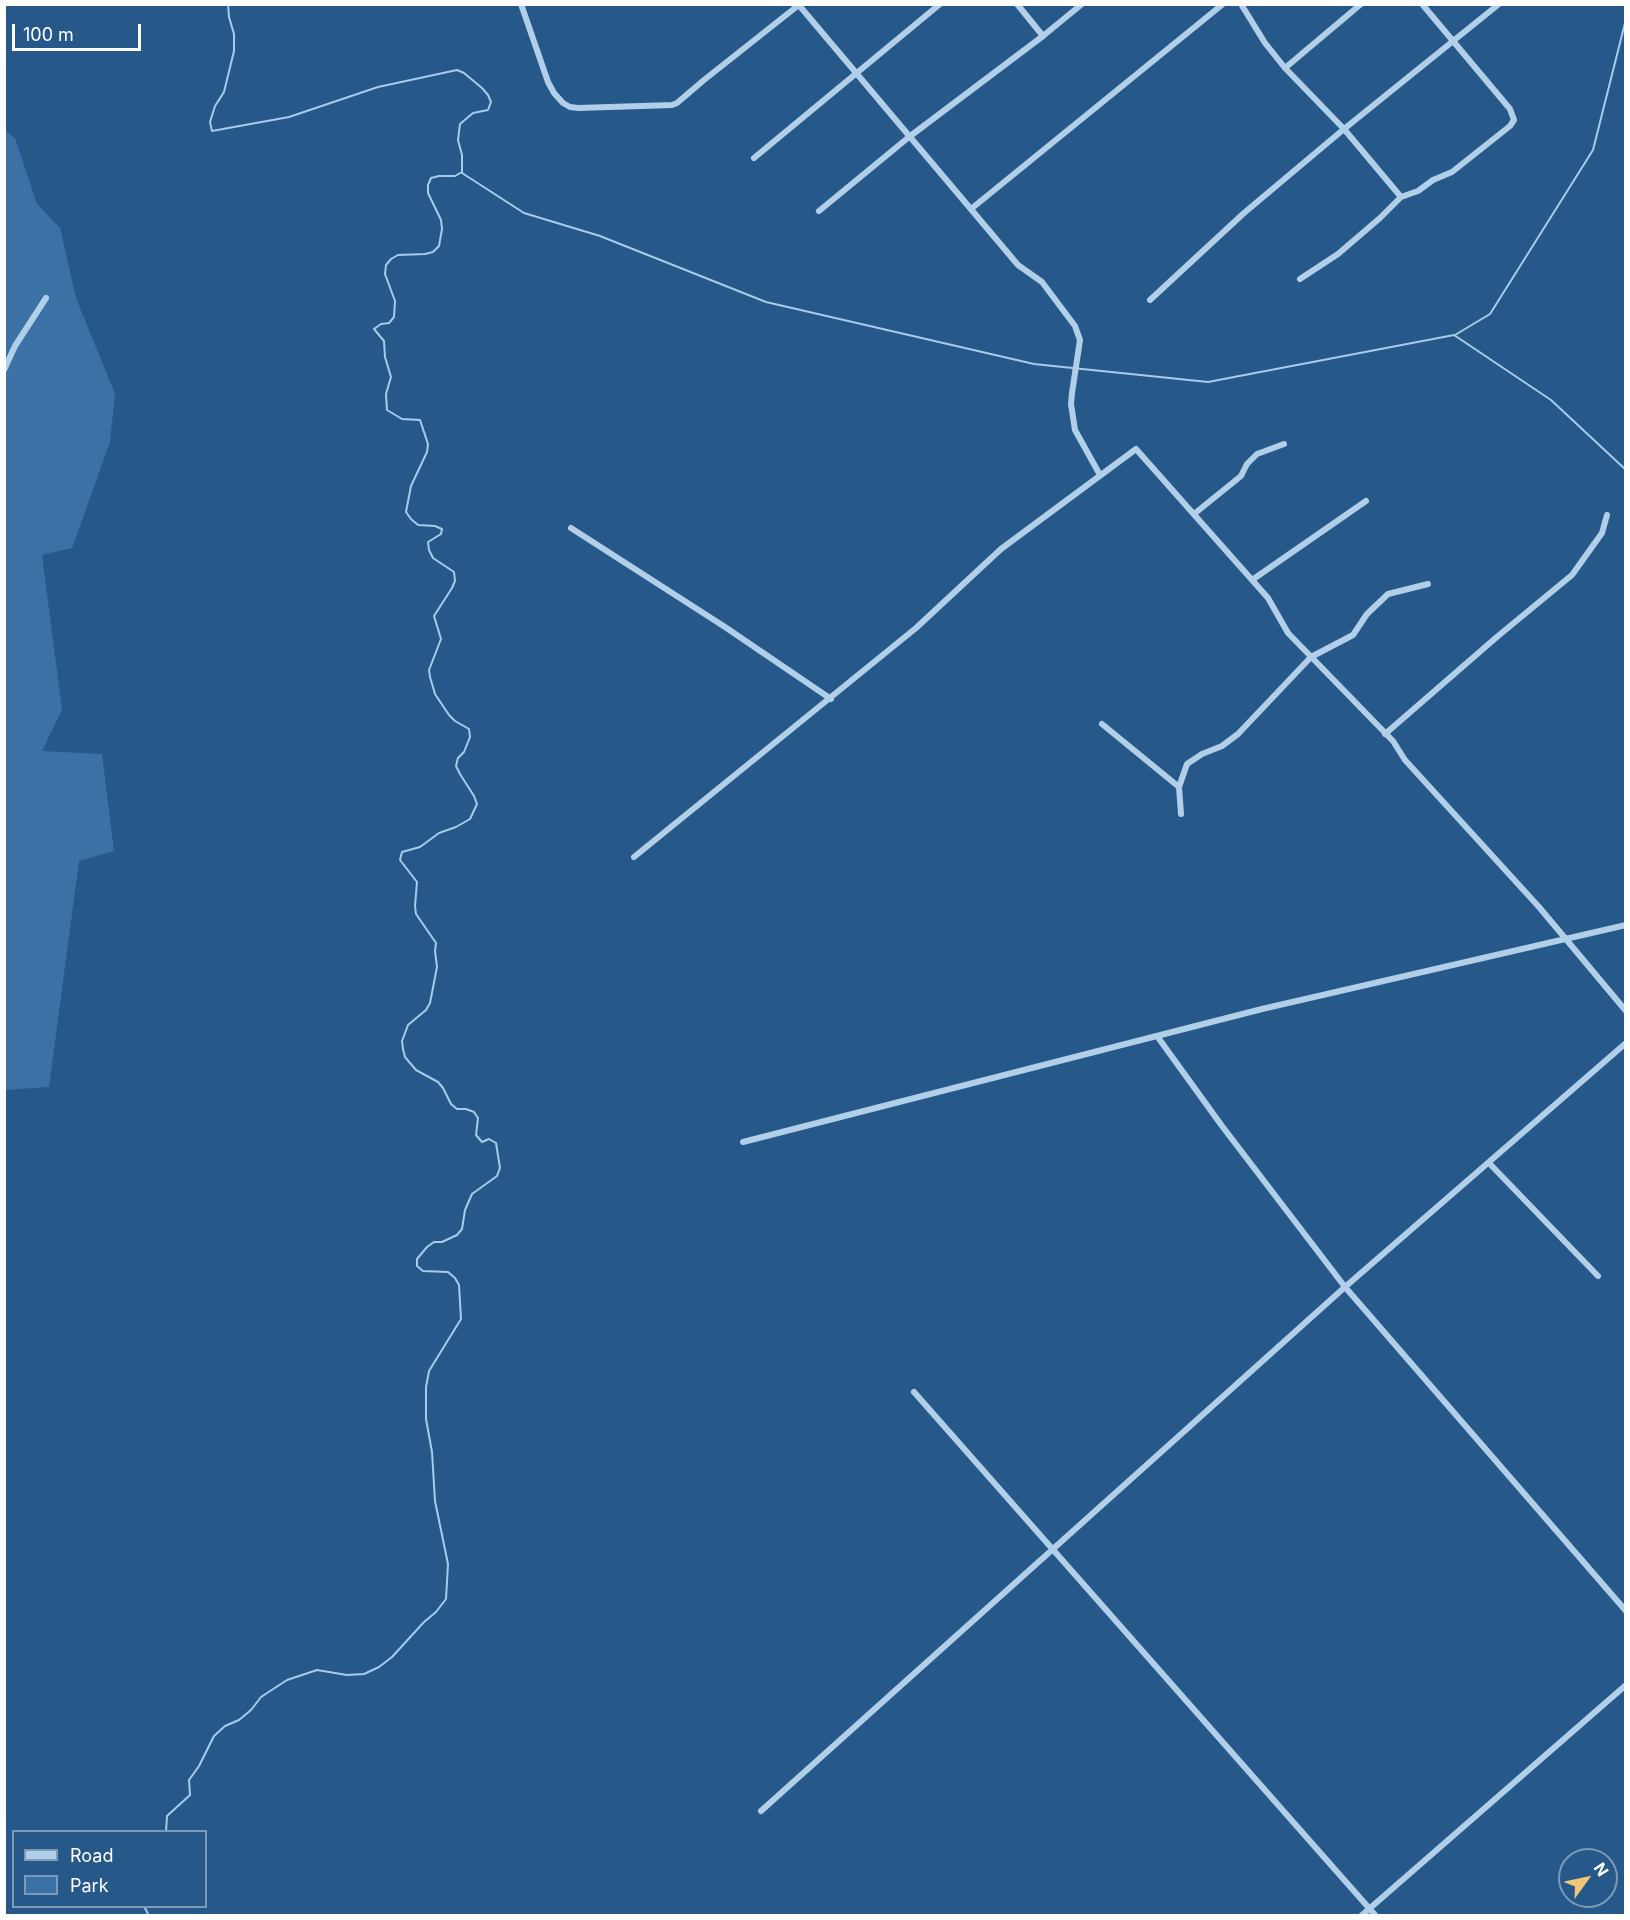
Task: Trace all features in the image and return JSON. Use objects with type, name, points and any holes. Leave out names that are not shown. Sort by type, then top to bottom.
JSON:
[{"type":"street","points":[[521,4],[554,93],[563,103],[578,108],[677,104],[799,5],[1018,265],[1042,282],[1078,332],[1080,340],[1072,393],[1075,430],[1100,475]]},
{"type":"street","points":[[754,158],[940,4]]},
{"type":"street","points":[[1017,4],[1043,36]]},
{"type":"street","points":[[819,211],[909,137],[1082,4]]},
{"type":"street","points":[[971,209],[1223,4]]},
{"type":"street","points":[[1241,4],[1285,68],[1344,129],[1401,198]]},
{"type":"street","points":[[1285,68],[1361,4]]},
{"type":"street","points":[[1300,279],[1338,254],[1401,198],[1452,172],[1514,120],[1510,109],[1422,4]]},
{"type":"street","points":[[1150,300],[1244,213],[1344,129],[1500,4]]},
{"type":"street","points":[[4,370],[15,346],[46,298]]},
{"type":"street","points":[[1194,514],[1241,476],[1247,464],[1257,454],[1284,444]]},
{"type":"street","points":[[634,857],[916,628],[1001,549],[1136,449],[1268,598],[1288,633],[1393,741],[1405,760],[1539,907],[1626,1011]]},
{"type":"street","points":[[1252,580],[1366,501]]},
{"type":"street","points":[[1385,734],[1572,575],[1602,533],[1607,515]]},
{"type":"street","points":[[571,528],[725,627],[831,699]]},
{"type":"street","points":[[1181,814],[1179,787],[1187,764],[1202,754],[1222,746],[1238,734],[1311,657],[1353,634],[1367,614],[1388,594],[1428,584]]},
{"type":"street","points":[[1102,724],[1179,787]]},
{"type":"street","points":[[743,1142],[1262,1010],[1626,925]]},
{"type":"street","points":[[1157,1036],[1222,1126],[1345,1287],[1626,1611]]},
{"type":"street","points":[[761,1811],[1345,1287],[1626,1043]]},
{"type":"street","points":[[1489,1163],[1598,1276]]},
{"type":"street","points":[[914,1392],[1376,1916]]},
{"type":"street","points":[[1361,1916],[1626,1684]]},
{"type":"green space","points":[[5,131],[15,138],[37,204],[60,228],[76,298],[115,394],[110,442],[72,548],[42,555],[62,710],[42,751],[102,754],[114,851],[79,861],[49,1087],[5,1090]]},
{"type":"waterway","points":[[166,1830],[167,1816],[190,1795],[189,1780],[214,1736],[225,1726],[239,1720],[261,1697],[287,1680],[317,1670],[347,1675],[364,1674],[379,1667],[392,1657],[446,1599],[448,1564],[435,1501],[432,1452],[426,1419],[426,1387],[429,1371],[461,1319],[459,1285],[448,1272],[423,1271],[417,1266],[417,1259],[434,1242],[442,1242],[457,1235],[462,1229],[465,1210],[472,1194],[497,1176],[500,1168],[496,1143],[489,1139],[482,1142],[476,1135],[478,1118],[474,1112],[457,1109],[451,1104],[438,1082],[416,1070],[405,1057],[403,1049],[402,1041],[408,1025],[426,1010],[430,1003],[437,967],[436,943],[416,914],[417,882],[400,860],[402,852],[420,847],[439,833],[470,819],[477,804],[456,766],[470,737],[469,729],[449,715],[435,694],[429,670],[441,639],[434,616],[452,588],[455,581],[454,572],[433,558],[429,550],[428,542],[441,534],[442,529],[435,526],[418,525],[406,512],[411,486],[427,452],[428,444],[420,420],[402,419],[387,410],[386,394],[391,377],[385,357],[384,341],[374,329],[381,324],[389,323],[394,317],[395,301],[385,274],[386,265],[398,255],[425,254],[433,252],[439,246],[441,220],[428,193],[428,185],[431,178],[455,176],[462,172],[462,155],[458,140],[460,124],[473,113],[488,110],[491,102],[482,88],[457,70],[378,87],[289,117],[212,131],[210,122],[215,106],[224,92],[234,51],[234,34],[228,4]]},
{"type":"waterway","points":[[1455,335],[1490,314],[1593,150],[1626,19]]},
{"type":"waterway","points":[[462,173],[524,213],[600,236],[766,302],[1034,364],[1208,382],[1454,335],[1551,400],[1626,470]]},
{"type":"waterway","points":[[145,1908],[149,1916]]}]
